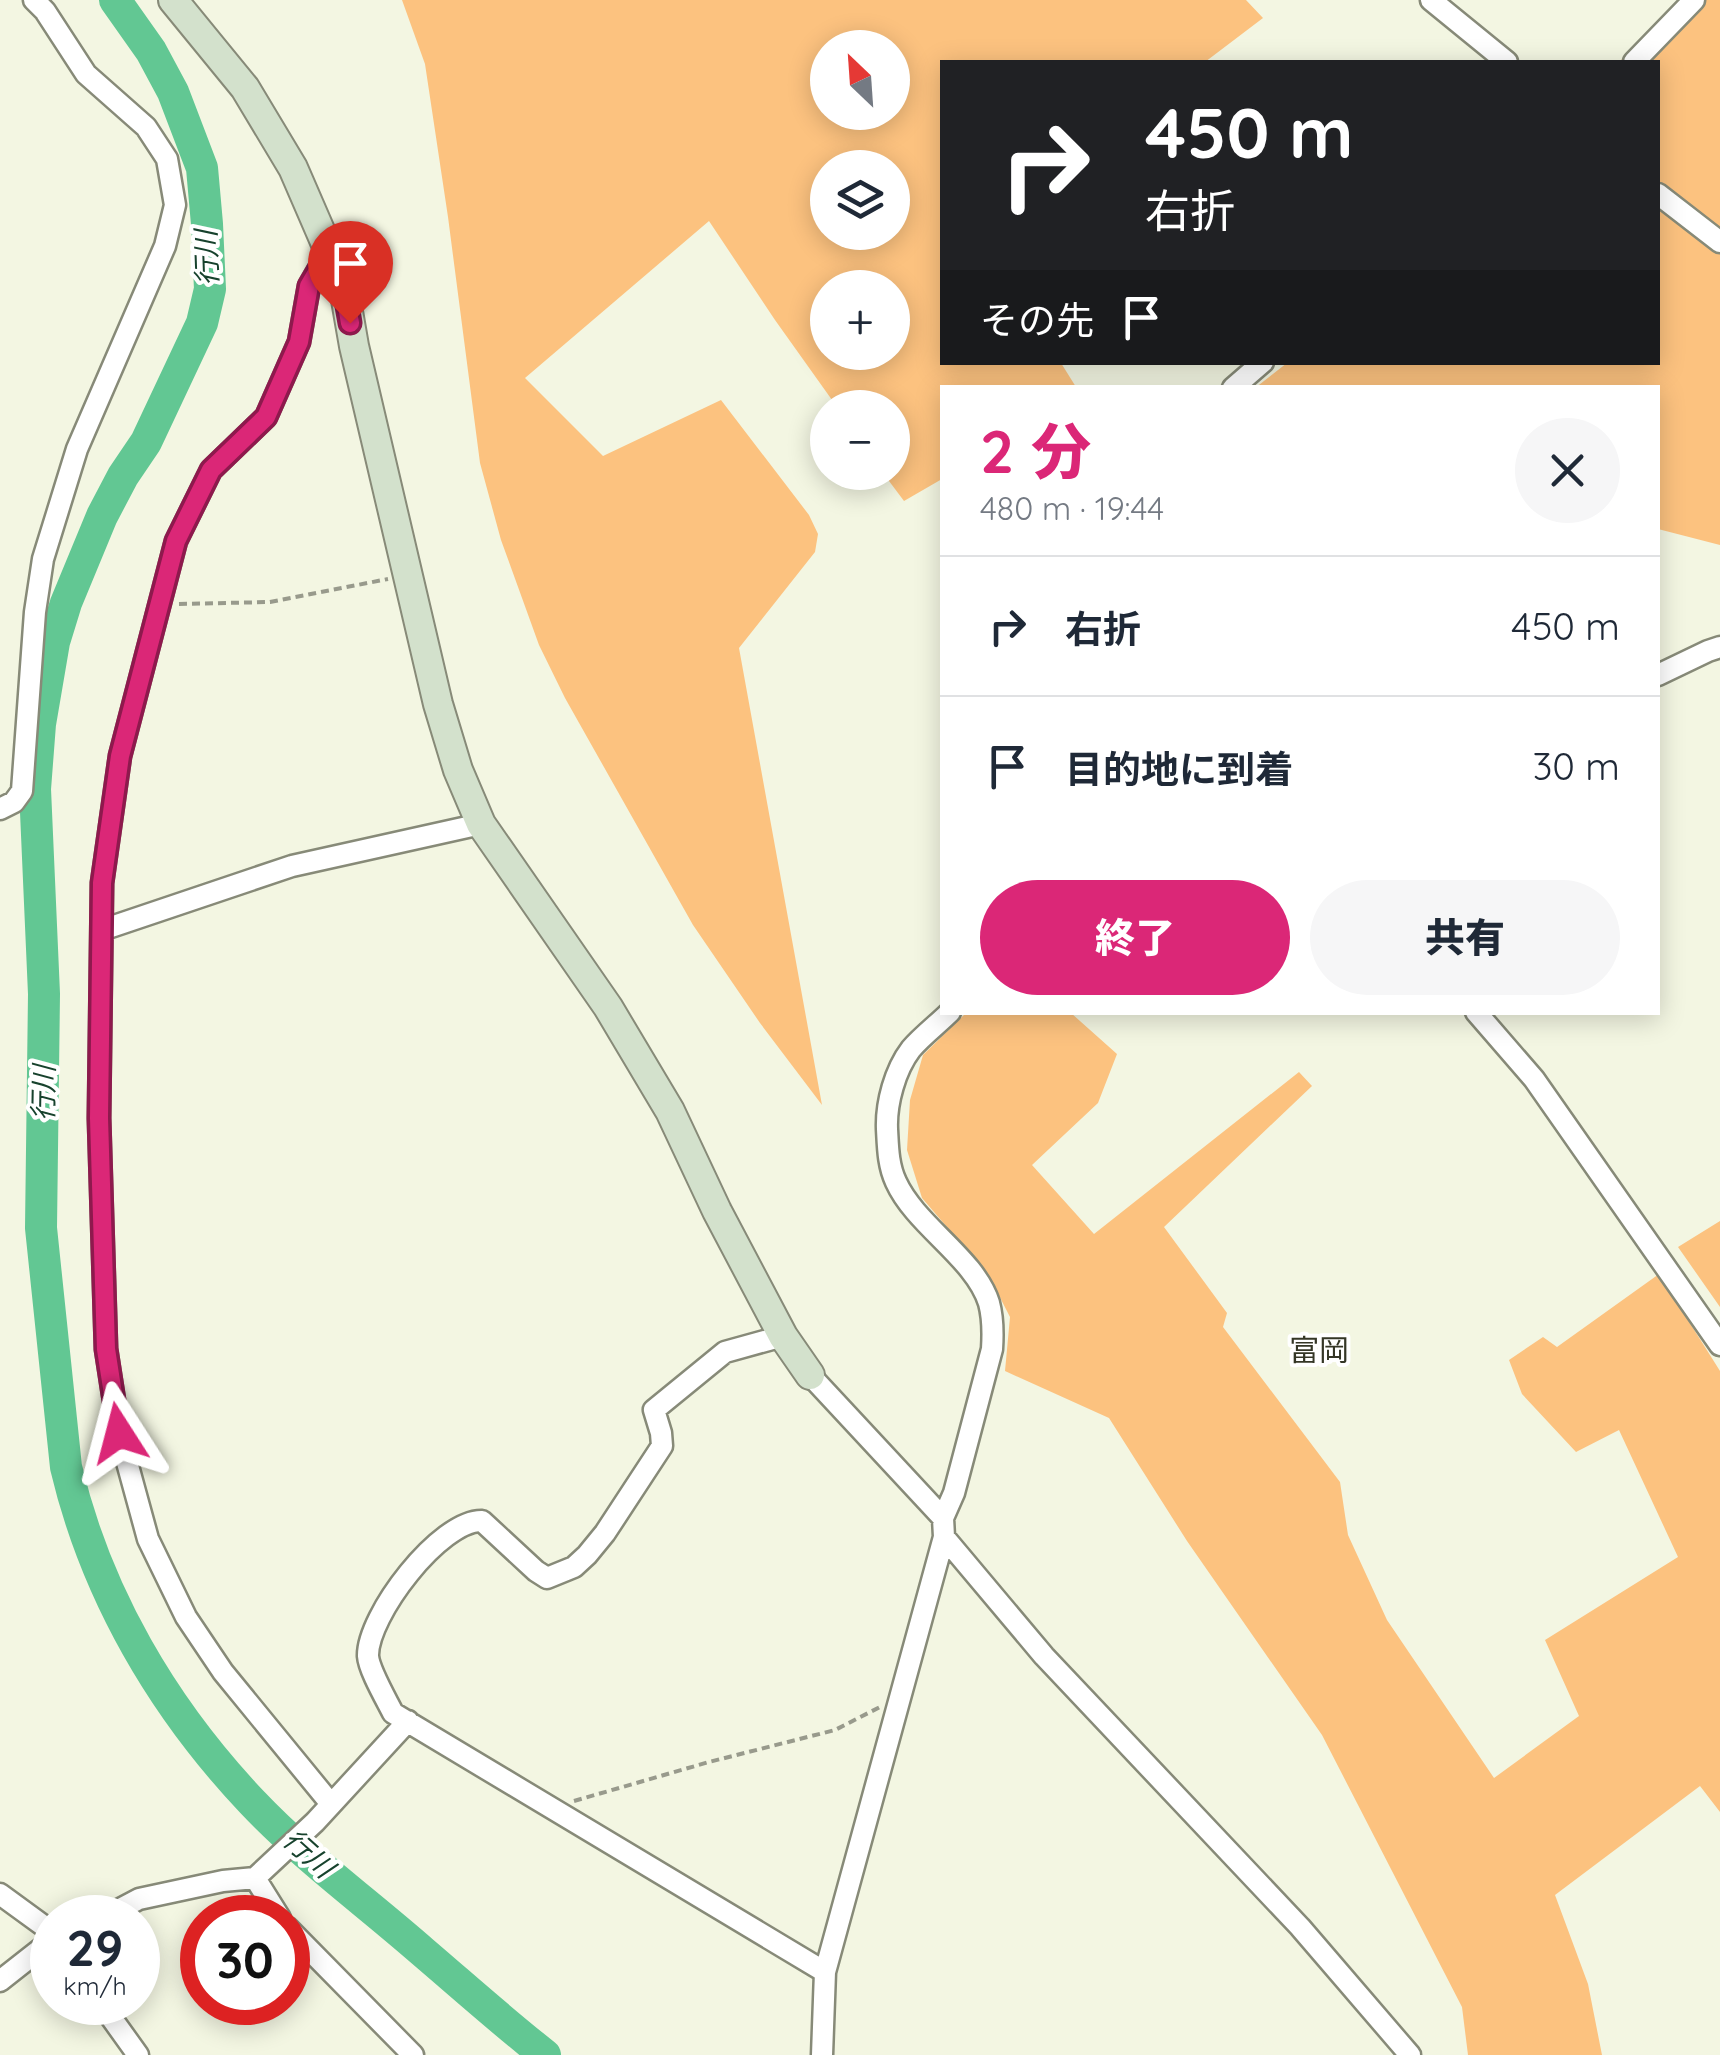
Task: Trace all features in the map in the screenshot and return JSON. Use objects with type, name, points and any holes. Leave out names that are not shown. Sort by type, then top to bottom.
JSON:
[{"type":"street","points":[[0,808],[14,802],[22,790],[35,612],[43,558],[77,449],[165,246],[175,206],[167,159],[146,127],[86,74],[34,0]]},
{"type":"street","points":[[173,0],[245,88],[293,168],[329,252],[346,300],[438,704],[458,770],[481,824],[608,1007],[670,1111],[717,1211],[784,1336],[810,1375],[944,1527],[1044,1656],[1300,1927],[1410,2055]]},
{"type":"street","points":[[1431,0],[1505,60]]},
{"type":"street","points":[[1636,60],[1694,0]]},
{"type":"street","points":[[1660,196],[1720,242]]},
{"type":"street","points":[[329,252],[309,286],[299,342],[266,417],[211,470],[176,541],[120,756],[102,883],[99,1118],[106,1330],[119,1433],[148,1539],[186,1617],[223,1672],[331,1804]]},
{"type":"street","points":[[1237,385],[1260,365]]},
{"type":"street","points":[[1660,674],[1720,647]]},
{"type":"street","points":[[102,930],[292,866],[481,824]]},
{"type":"street","points":[[822,2055],[825,1972],[992,1349],[989,1301],[975,1276],[906,1201],[894,1180],[889,1160],[887,1122],[892,1088],[911,1050],[947,1015]]},
{"type":"street","points":[[1479,1015],[1534,1079],[1720,1345]]},
{"type":"street","points":[[784,1336],[725,1352],[654,1410],[662,1446],[605,1533],[574,1567],[547,1578],[482,1521],[470,1521],[428,1551],[403,1582],[371,1637],[368,1659],[393,1713],[825,1972]]},
{"type":"street","points":[[160,1895],[259,1875],[316,1822],[408,1721]]},
{"type":"street","points":[[259,1875],[269,1895]]},
{"type":"street","points":[[0,1894],[30,1916]]},
{"type":"street","points":[[310,1950],[413,2055]]},
{"type":"street","points":[[0,1981],[30,1957]]},
{"type":"street","points":[[116,2025],[138,2055]]},
{"type":"path","points":[[160,604],[270,602],[407,575]]},
{"type":"path","points":[[550,1808],[835,1730],[900,1700]]},
{"type":"shaded area","points":[[402,0],[1246,0],[1263,18],[1208,60],[940,60],[940,365],[1062,365],[1075,385],[940,385],[940,480],[904,501],[896,490],[910,490],[910,390],[825,390],[811,370],[910,370],[910,270],[810,270],[810,369],[709,221],[525,378],[603,456],[721,400],[809,515],[818,534],[815,552],[739,648],[822,1105],[693,925],[565,698],[539,645],[501,540],[480,463],[425,64]]},
{"type":"shaded area","points":[[1685,0],[1720,0],[1720,545],[1660,530],[1660,385],[1259,385],[1284,365],[1660,365],[1660,60],[1621,60]]},
{"type":"shaded area","points":[[964,1015],[1073,1015],[1117,1054],[1098,1103],[1032,1165],[1094,1234],[1299,1072],[1312,1086],[1164,1227],[1227,1313],[1223,1327],[1340,1482],[1348,1535],[1387,1620],[1494,1778],[1579,1716],[1545,1640],[1678,1557],[1619,1430],[1576,1452],[1522,1394],[1509,1360],[1543,1337],[1557,1347],[1659,1274],[1720,1371],[1720,1812],[1700,1786],[1555,1895],[1588,1984],[1602,2055],[1468,2055],[1462,2007],[1322,1735],[1187,1541],[1109,1418],[1005,1371],[1010,1317],[989,1276],[922,1198],[907,1150],[910,1100],[923,1055]]},
{"type":"shaded area","points":[[1720,1221],[1720,1307],[1678,1247]]},
{"type":"waterway","name":"行川","points":[[115,0],[151,51],[173,92],[202,168],[210,289],[202,323],[146,442],[102,516],[66,603],[54,642],[40,724],[35,789],[44,994],[41,1228],[66,1467],[95,1560],[137,1647],[220,1766],[293,1842],[545,2055]]},
{"type":"district","name":"富岡","points":[[1319,1350]]},
{"type":"route","points":[[119,1433],[106,1349],[99,1118],[102,883],[120,756],[176,541],[211,470],[266,417],[299,342],[309,286],[329,252],[350,323]]}]
